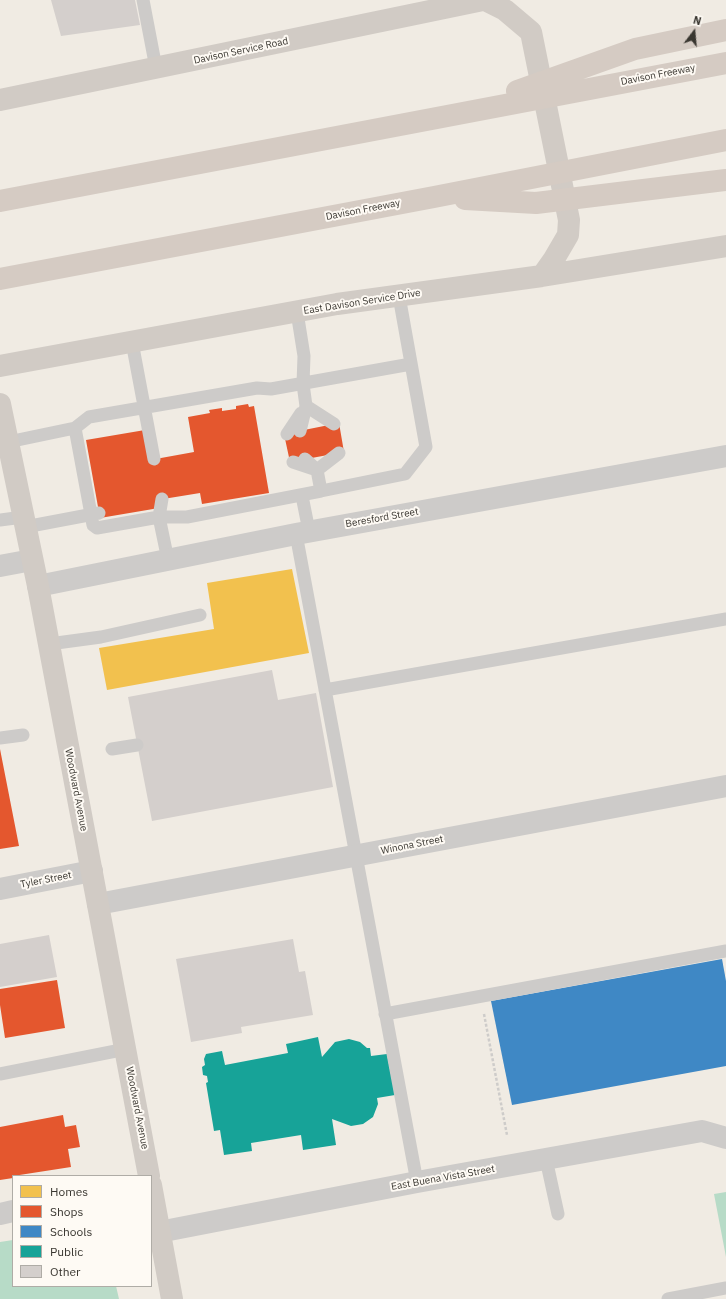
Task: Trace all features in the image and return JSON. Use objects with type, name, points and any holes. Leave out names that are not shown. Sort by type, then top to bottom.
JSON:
[{"type":"highway","points":[[453,114],[635,49],[726,30]]},
{"type":"highway","name":"Davison Freeway","points":[[0,201],[726,63]]},
{"type":"highway","name":"Davison Freeway","points":[[0,279],[726,140]]},
{"type":"highway","points":[[434,197],[536,203],[726,180]]},
{"type":"main road","name":"Davison Service Road","points":[[0,100],[484,0]]},
{"type":"main road","points":[[484,0],[505,10],[531,32],[569,220],[568,235],[542,276]]},
{"type":"main road","name":"East Davison Service Drive","points":[[0,366],[297,312],[542,276],[726,246]]},
{"type":"main road","name":"Woodward Avenue","points":[[0,404],[5,440],[38,586],[150,1175]]},
{"type":"main road","points":[[152,1191],[172,1299]]},
{"type":"street","name":"Beresford Street","points":[[38,586],[302,532],[726,456]]},
{"type":"street","points":[[0,566],[32,560]]},
{"type":"street","name":"Winona Street","points":[[98,904],[726,786]]},
{"type":"street","name":"Tyler Street","points":[[0,889],[92,871]]},
{"type":"street","name":"East Buena Vista Street","points":[[159,1232],[418,1182],[702,1131],[726,1138]]},
{"type":"street","points":[[0,1214],[12,1211]]},
{"type":"lane","points":[[143,0],[156,68]]},
{"type":"lane","points":[[75,428],[83,447],[95,514],[93,525],[97,528],[159,517],[187,517],[302,496],[405,474],[426,447],[399,296]]},
{"type":"lane","points":[[297,312],[304,356],[303,384],[306,406],[300,431]]},
{"type":"lane","points":[[132,342],[145,408],[152,455]]},
{"type":"lane","points":[[5,440],[75,428],[89,417],[257,388],[271,389],[303,384],[411,364]]},
{"type":"lane","points":[[306,406],[334,424]]},
{"type":"lane","points":[[306,406],[320,427]]},
{"type":"lane","points":[[287,434],[306,406]]},
{"type":"lane","points":[[317,470],[340,452]]},
{"type":"lane","points":[[321,491],[317,470],[326,455]]},
{"type":"lane","points":[[299,461],[317,470]]},
{"type":"lane","points":[[302,496],[302,532],[325,690],[385,1014],[418,1182]]},
{"type":"lane","points":[[160,501],[159,517],[168,560]]},
{"type":"lane","points":[[0,520],[24,522],[95,514]]},
{"type":"lane","points":[[49,644],[101,636],[200,615]]},
{"type":"lane","points":[[325,690],[726,619]]},
{"type":"lane","points":[[0,738],[22,735]]},
{"type":"lane","points":[[112,749],[137,745]]},
{"type":"lane","points":[[385,1014],[726,951]]},
{"type":"lane","points":[[0,1074],[126,1049]]},
{"type":"lane","points":[[546,1159],[558,1214]]},
{"type":"lane","points":[[668,1299],[726,1288]]},
{"type":"path","points":[[480,996],[507,1135]]},
{"type":"green space","points":[[726,1192],[726,1257],[714,1194]]},
{"type":"green space","points":[[12,1240],[12,1287],[116,1287],[119,1299],[0,1299],[0,1242]]},
{"type":"building: Homes","points":[[292,569],[309,653],[107,690],[99,648],[214,629],[207,583]]},
{"type":"building: Shops","points":[[248,404],[249,407],[254,406],[269,493],[202,504],[200,493],[157,500],[159,508],[100,518],[86,440],[145,430],[150,460],[194,452],[188,417],[210,413],[209,410],[222,408],[222,411],[236,409],[236,406]]},
{"type":"building: Shops","points":[[339,423],[344,452],[290,462],[284,434]]},
{"type":"building: Shops","points":[[0,749],[19,846],[0,849]]},
{"type":"building: Shops","points":[[57,980],[65,1028],[5,1038],[0,1005],[0,989]]},
{"type":"building: Shops","points":[[63,1115],[65,1127],[76,1125],[80,1147],[68,1149],[71,1167],[12,1175],[12,1178],[0,1180],[0,1127]]},
{"type":"building: Schools","points":[[722,959],[726,981],[726,1066],[512,1105],[491,1001]]},
{"type":"building: Public","points":[[318,1037],[322,1057],[335,1042],[349,1039],[360,1042],[367,1048],[370,1048],[371,1056],[387,1054],[395,1095],[377,1098],[378,1104],[373,1117],[363,1124],[351,1126],[332,1119],[336,1145],[303,1150],[301,1135],[251,1143],[252,1151],[224,1155],[220,1130],[214,1131],[206,1083],[208,1082],[207,1076],[203,1075],[202,1067],[205,1065],[204,1059],[206,1054],[222,1051],[225,1065],[288,1053],[286,1044]]},
{"type":"building: Other","points":[[51,0],[135,0],[140,25],[61,36]]},
{"type":"building: Other","points":[[272,670],[278,700],[316,693],[333,787],[152,821],[128,697]]},
{"type":"building: Other","points":[[49,935],[57,977],[0,987],[0,944]]},
{"type":"building: Other","points":[[293,939],[299,972],[305,971],[313,1015],[241,1027],[242,1033],[191,1042],[176,959]]}]
